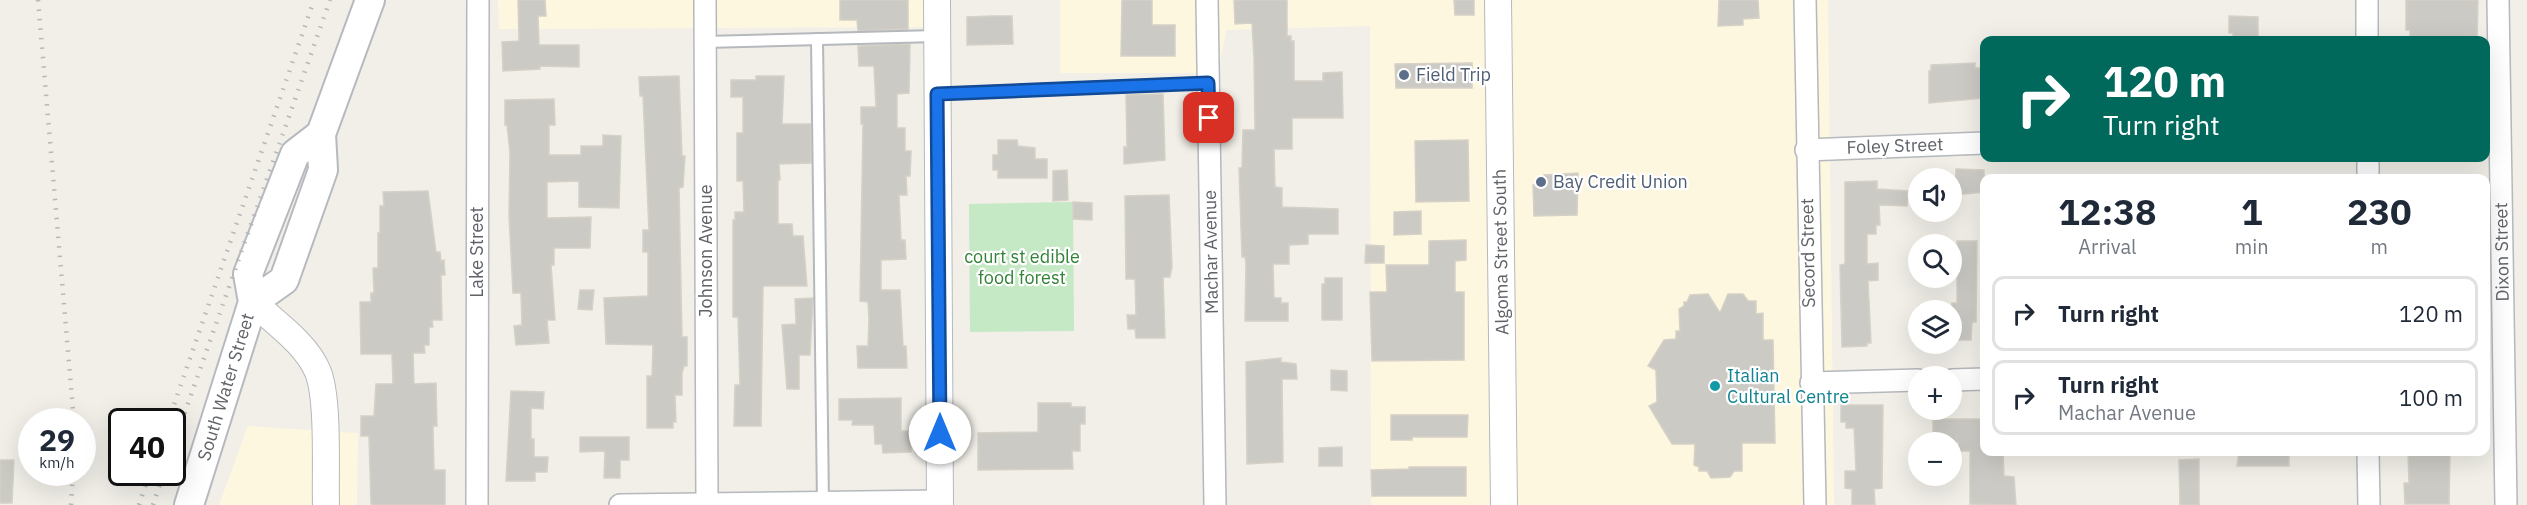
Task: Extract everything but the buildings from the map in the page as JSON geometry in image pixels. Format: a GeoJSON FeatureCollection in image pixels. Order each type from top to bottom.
{"type":"FeatureCollection","features":[{"type":"Feature","properties":{"kind":"main road","name":"South Water Street"},"geometry":{"type":"LineString","coordinates":[[189,505],[253,303],[284,280],[323,170],[321,134],[370,0]]}},
{"type":"Feature","properties":{"kind":"street","name":"Lake Street"},"geometry":{"type":"LineString","coordinates":[[477,505],[478,0]]}},
{"type":"Feature","properties":{"kind":"street","name":"Johnson Avenue"},"geometry":{"type":"LineString","coordinates":[[705,0],[707,502]]}},
{"type":"Feature","properties":{"kind":"street"},"geometry":{"type":"LineString","coordinates":[[620,505],[707,502],[940,503],[937,0]]}},
{"type":"Feature","properties":{"kind":"street","name":"Machar Avenue"},"geometry":{"type":"LineString","coordinates":[[1207,0],[1215,505]]}},
{"type":"Feature","properties":{"kind":"street","name":"Algoma Street South"},"geometry":{"type":"LineString","coordinates":[[1498,0],[1504,505]]}},
{"type":"Feature","properties":{"kind":"street","name":"Secord Street"},"geometry":{"type":"LineString","coordinates":[[1805,0],[1810,383],[1815,505]]}},
{"type":"Feature","properties":{"kind":"street"},"geometry":{"type":"LineString","coordinates":[[2367,0],[2367,36]]}},
{"type":"Feature","properties":{"kind":"street","name":"Dixon Street"},"geometry":{"type":"LineString","coordinates":[[2498,0],[2506,505]]}},
{"type":"Feature","properties":{"kind":"street","name":"Foley Street"},"geometry":{"type":"LineString","coordinates":[[1806,150],[1980,143]]}},
{"type":"Feature","properties":{"kind":"street"},"geometry":{"type":"LineString","coordinates":[[253,303],[295,339],[318,372],[323,397],[326,505]]}},
{"type":"Feature","properties":{"kind":"street"},"geometry":{"type":"LineString","coordinates":[[1962,380],[1980,379]]}},
{"type":"Feature","properties":{"kind":"street"},"geometry":{"type":"LineString","coordinates":[[1810,383],[1908,381]]}},
{"type":"Feature","properties":{"kind":"street"},"geometry":{"type":"LineString","coordinates":[[2368,456],[2369,505]]}},
{"type":"Feature","properties":{"kind":"lane"},"geometry":{"type":"LineString","coordinates":[[705,42],[937,36]]}},
{"type":"Feature","properties":{"kind":"lane"},"geometry":{"type":"LineString","coordinates":[[817,39],[823,502]]}},
{"type":"Feature","properties":{"kind":"lane"},"geometry":{"type":"LineString","coordinates":[[937,94],[1208,83]]}},
{"type":"Feature","properties":{"kind":"shaded area"},"geometry":{"type":"Polygon","coordinates":[[[498,0],[929,0],[928,27],[499,29],[498,0]]]}},
{"type":"Feature","properties":{"kind":"shaded area"},"geometry":{"type":"Polygon","coordinates":[[[1060,0],[1828,0],[1834,505],[1371,505],[1370,26],[1226,30],[1218,73],[1060,73],[1060,0]]]}},
{"type":"Feature","properties":{"kind":"shaded area"},"geometry":{"type":"Polygon","coordinates":[[[248,426],[358,433],[357,505],[219,505],[248,426]]]}},
{"type":"Feature","properties":{"kind":"green space","name":"court st edible food forest"},"geometry":{"type":"Polygon","coordinates":[[[1073,202],[1074,331],[970,332],[969,204],[1073,202]]]}},
{"type":"Feature","properties":{"kind":"railway"},"geometry":{"type":"LineString","coordinates":[[38,0],[73,408]]}},
{"type":"Feature","properties":{"kind":"railway"},"geometry":{"type":"LineString","coordinates":[[173,408],[314,0]]}},
{"type":"Feature","properties":{"kind":"railway"},"geometry":{"type":"LineString","coordinates":[[186,409],[330,0]]}},
{"type":"Feature","properties":{"kind":"railway"},"geometry":{"type":"LineString","coordinates":[[71,505],[72,486]]}},
{"type":"Feature","properties":{"kind":"railway"},"geometry":{"type":"LineString","coordinates":[[139,505],[145,486]]}},
{"type":"Feature","properties":{"kind":"railway"},"geometry":{"type":"LineString","coordinates":[[153,505],[159,486]]}},
{"type":"Feature","properties":{"kind":"place","name":"Field Trip"},"geometry":{"type":"Point","coordinates":[1404,75]}},
{"type":"Feature","properties":{"kind":"place","name":"Bay Credit Union"},"geometry":{"type":"Point","coordinates":[1541,182]}},
{"type":"Feature","properties":{"kind":"place","name":"Italian Cultural Centre"},"geometry":{"type":"Point","coordinates":[1715,386]}},
{"type":"Feature","properties":{"kind":"route"},"geometry":{"type":"LineString","coordinates":[[940,433],[937,94],[1208,83],[1209,118]]}}]}
